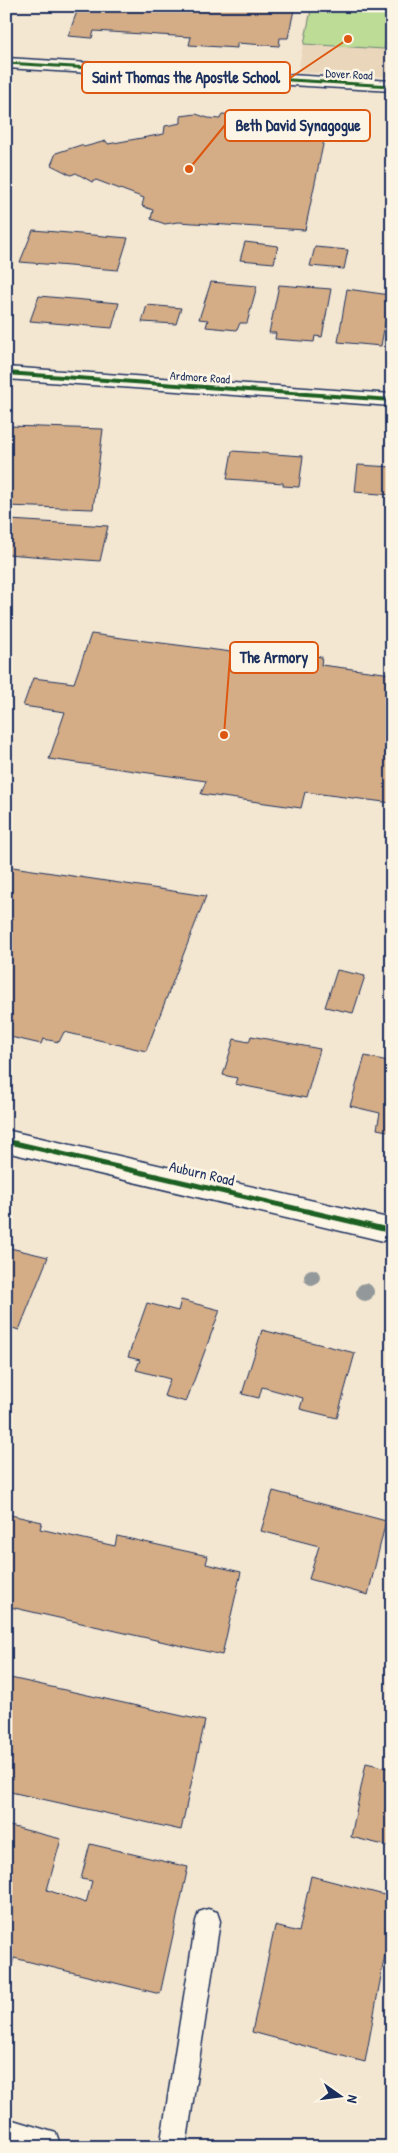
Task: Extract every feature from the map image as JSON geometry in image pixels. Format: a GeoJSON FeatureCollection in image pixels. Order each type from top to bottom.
{"type":"FeatureCollection","features":[{"type":"Feature","properties":{"kind":"street","name":"Dover Road"},"geometry":{"type":"LineString","coordinates":[[6,63],[392,86]]}},
{"type":"Feature","properties":{"kind":"street","name":"Ardmore Road"},"geometry":{"type":"LineString","coordinates":[[6,373],[392,400]]}},
{"type":"Feature","properties":{"kind":"street","name":"Auburn Road"},"geometry":{"type":"LineString","coordinates":[[6,1140],[392,1231]]}},
{"type":"Feature","properties":{"kind":"street"},"geometry":{"type":"LineString","coordinates":[[6,2137],[42,2147]]}},
{"type":"Feature","properties":{"kind":"lane"},"geometry":{"type":"LineString","coordinates":[[173,2147],[208,1921]]}},
{"type":"Feature","properties":{"kind":"shaded area"},"geometry":{"type":"Polygon","coordinates":[[[310,6],[392,6],[392,77],[298,72],[310,6]]]}},
{"type":"Feature","properties":{"kind":"green space"},"geometry":{"type":"Polygon","coordinates":[[[312,6],[391,7],[384,49],[304,44],[312,6]]]}},
{"type":"Feature","properties":{"kind":"building"},"geometry":{"type":"Polygon","coordinates":[[[79,6],[287,6],[286,10],[294,10],[288,38],[280,38],[279,46],[237,43],[237,48],[189,45],[191,37],[94,31],[92,38],[68,36],[79,6]]]}},
{"type":"Feature","properties":{"kind":"building"},"geometry":{"type":"Polygon","coordinates":[[[196,114],[220,119],[222,114],[328,121],[305,230],[178,222],[165,224],[151,219],[153,210],[142,206],[144,198],[96,180],[92,182],[76,173],[71,175],[51,165],[56,153],[81,145],[84,147],[106,141],[108,144],[164,134],[165,126],[181,123],[181,116],[196,114]]]}},
{"type":"Feature","properties":{"kind":"building"},"geometry":{"type":"Polygon","coordinates":[[[33,230],[128,238],[118,270],[20,262],[33,230]]]}},
{"type":"Feature","properties":{"kind":"building"},"geometry":{"type":"Polygon","coordinates":[[[245,242],[278,246],[274,263],[240,260],[245,242]]]}},
{"type":"Feature","properties":{"kind":"building"},"geometry":{"type":"Polygon","coordinates":[[[315,247],[348,250],[344,269],[310,266],[315,247]]]}},
{"type":"Feature","properties":{"kind":"building"},"geometry":{"type":"Polygon","coordinates":[[[211,282],[257,286],[247,323],[240,323],[237,330],[206,327],[208,320],[199,319],[211,282]]]}},
{"type":"Feature","properties":{"kind":"building"},"geometry":{"type":"Polygon","coordinates":[[[279,285],[331,289],[322,337],[315,336],[314,342],[275,339],[276,333],[269,333],[279,285]]]}},
{"type":"Feature","properties":{"kind":"building"},"geometry":{"type":"Polygon","coordinates":[[[347,289],[390,295],[381,346],[338,342],[347,289]]]}},
{"type":"Feature","properties":{"kind":"building"},"geometry":{"type":"Polygon","coordinates":[[[39,296],[119,303],[112,328],[30,321],[39,296]]]}},
{"type":"Feature","properties":{"kind":"building"},"geometry":{"type":"Polygon","coordinates":[[[147,305],[181,308],[176,324],[142,322],[147,305]]]}},
{"type":"Feature","properties":{"kind":"building"},"geometry":{"type":"Polygon","coordinates":[[[9,426],[103,429],[93,509],[6,506],[6,442],[9,426]]]}},
{"type":"Feature","properties":{"kind":"building"},"geometry":{"type":"Polygon","coordinates":[[[232,451],[303,456],[299,487],[283,486],[283,483],[227,479],[232,451]]]}},
{"type":"Feature","properties":{"kind":"building"},"geometry":{"type":"Polygon","coordinates":[[[358,465],[392,467],[392,495],[355,492],[358,465]]]}},
{"type":"Feature","properties":{"kind":"building"},"geometry":{"type":"Polygon","coordinates":[[[10,520],[108,526],[100,561],[6,554],[6,530],[10,520]]]}},
{"type":"Feature","properties":{"kind":"building"},"geometry":{"type":"Polygon","coordinates":[[[91,634],[255,655],[256,648],[322,657],[321,665],[392,674],[392,803],[305,792],[301,808],[201,794],[206,781],[49,759],[65,712],[23,706],[33,678],[74,683],[91,634]]]}},
{"type":"Feature","properties":{"kind":"building"},"geometry":{"type":"Polygon","coordinates":[[[6,866],[206,896],[146,1051],[64,1032],[59,1042],[43,1039],[41,1044],[6,1036],[6,866]]]}},
{"type":"Feature","properties":{"kind":"building"},"geometry":{"type":"Polygon","coordinates":[[[337,970],[365,976],[353,1013],[325,1007],[337,970]]]}},
{"type":"Feature","properties":{"kind":"building"},"geometry":{"type":"Polygon","coordinates":[[[251,1036],[320,1049],[306,1098],[235,1084],[237,1078],[223,1075],[234,1039],[249,1042],[251,1036]]]}},
{"type":"Feature","properties":{"kind":"building"},"geometry":{"type":"Polygon","coordinates":[[[365,1056],[392,1062],[392,1132],[377,1129],[380,1113],[350,1106],[365,1056]]]}},
{"type":"Feature","properties":{"kind":"building"},"geometry":{"type":"Polygon","coordinates":[[[6,1247],[48,1257],[19,1330],[6,1326],[6,1247]]]}},
{"type":"Feature","properties":{"kind":"building"},"geometry":{"type":"Polygon","coordinates":[[[181,1300],[220,1310],[186,1402],[164,1396],[170,1379],[136,1370],[140,1360],[128,1357],[147,1303],[178,1311],[181,1300]]]}},
{"type":"Feature","properties":{"kind":"building"},"geometry":{"type":"Polygon","coordinates":[[[262,1330],[355,1353],[337,1418],[300,1409],[303,1398],[262,1387],[259,1398],[242,1394],[262,1330]]]}},
{"type":"Feature","properties":{"kind":"building"},"geometry":{"type":"Polygon","coordinates":[[[392,1397],[392,1418],[386,1416],[392,1397]]]}},
{"type":"Feature","properties":{"kind":"building"},"geometry":{"type":"Polygon","coordinates":[[[273,1491],[386,1521],[368,1595],[309,1579],[319,1546],[261,1531],[273,1491]]]}},
{"type":"Feature","properties":{"kind":"building"},"geometry":{"type":"Polygon","coordinates":[[[6,1514],[42,1522],[40,1529],[115,1546],[117,1536],[208,1556],[206,1564],[241,1572],[222,1655],[6,1606],[6,1514]]]}},
{"type":"Feature","properties":{"kind":"building"},"geometry":{"type":"Polygon","coordinates":[[[6,1677],[205,1721],[181,1830],[6,1791],[6,1677]]]}},
{"type":"Feature","properties":{"kind":"building"},"geometry":{"type":"Polygon","coordinates":[[[366,1763],[392,1769],[392,1847],[351,1837],[366,1763]]]}},
{"type":"Feature","properties":{"kind":"building"},"geometry":{"type":"Polygon","coordinates":[[[6,1825],[61,1839],[47,1890],[86,1903],[92,1881],[81,1879],[90,1844],[188,1867],[160,1994],[14,1958],[6,1987],[6,1825]]]}},
{"type":"Feature","properties":{"kind":"building"},"geometry":{"type":"Polygon","coordinates":[[[311,1876],[392,1897],[392,1917],[365,2062],[252,2032],[275,1926],[299,1932],[311,1876]]]}},
{"type":"Feature","properties":{"kind":"cycle path"},"geometry":{"type":"LineString","coordinates":[[6,63],[392,86]]}},
{"type":"Feature","properties":{"kind":"cycle path"},"geometry":{"type":"LineString","coordinates":[[6,373],[392,400]]}},
{"type":"Feature","properties":{"kind":"cycle path"},"geometry":{"type":"LineString","coordinates":[[6,1141],[392,1231]]}},
{"type":"Feature","properties":{"kind":"place","name":"Saint Thomas the Apostle School"},"geometry":{"type":"Point","coordinates":[348,39]}},
{"type":"Feature","properties":{"kind":"place","name":"Beth David Synagogue"},"geometry":{"type":"Point","coordinates":[189,169]}},
{"type":"Feature","properties":{"kind":"place","name":"The Armory"},"geometry":{"type":"Point","coordinates":[224,735]}}]}
